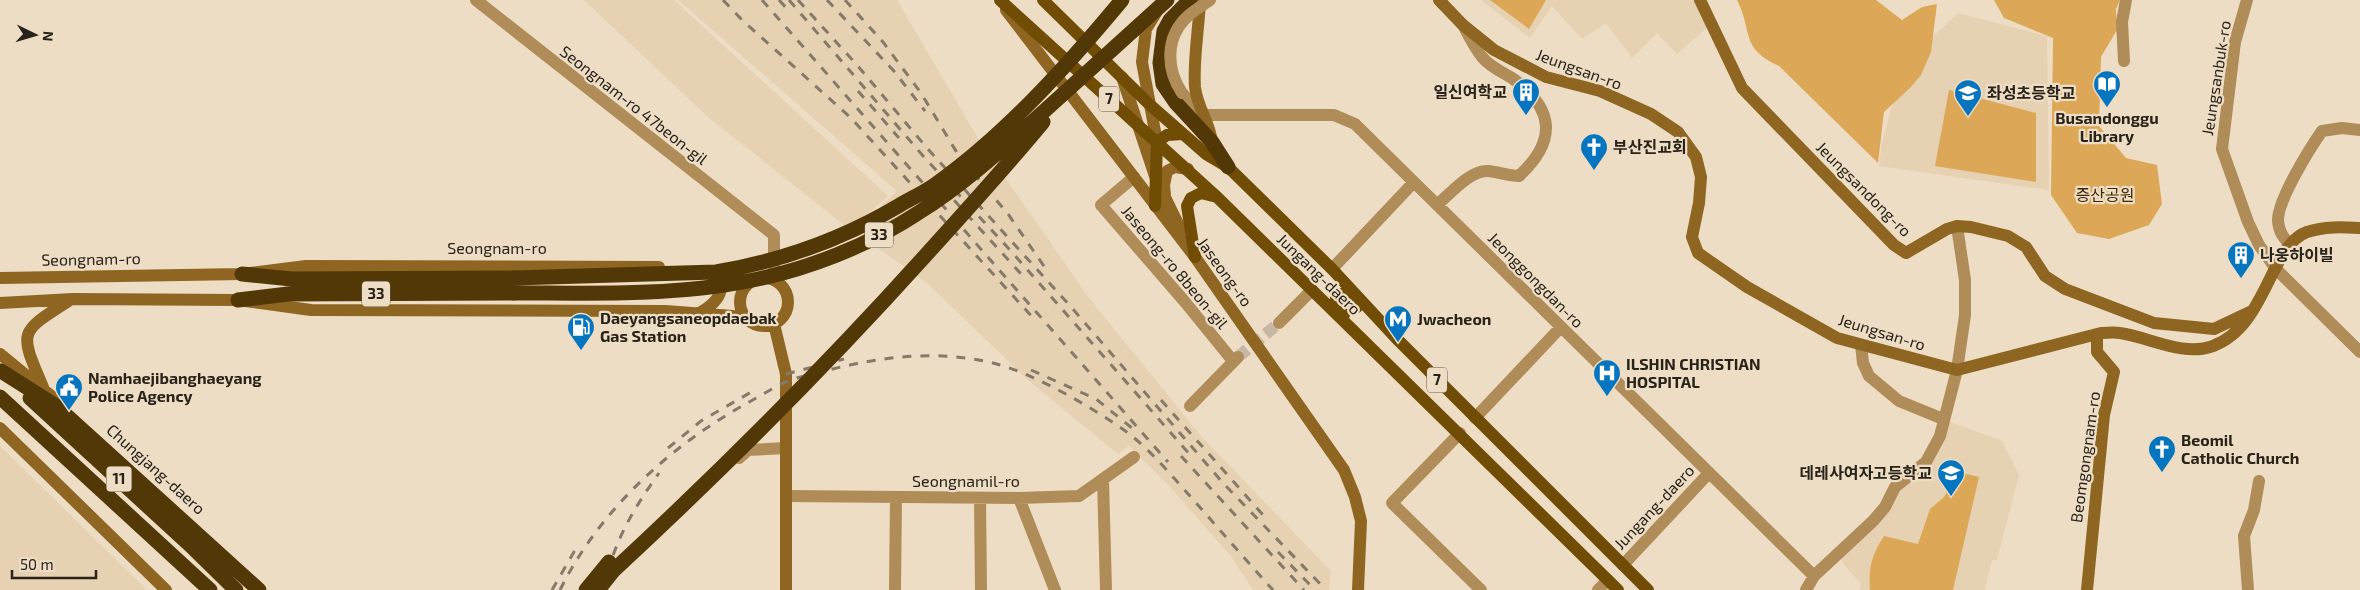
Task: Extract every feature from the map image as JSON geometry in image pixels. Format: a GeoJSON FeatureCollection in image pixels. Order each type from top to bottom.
{"type":"FeatureCollection","features":[{"type":"Feature","properties":{"kind":"highway","name":"Seongnam-ro"},"geometry":{"type":"LineString","coordinates":[[242,274],[292,279],[514,278],[716,272],[744,267],[788,255],[828,242],[868,224],[935,185],[975,154],[1042,90],[1122,0]]}},
{"type":"Feature","properties":{"kind":"highway","name":"33"},"geometry":{"type":"LineString","coordinates":[[238,300],[288,294],[585,293],[722,286],[750,281],[804,266],[845,251],[902,223],[960,184],[1003,149],[1165,0]]}},
{"type":"Feature","properties":{"kind":"highway"},"geometry":{"type":"LineString","coordinates":[[1190,0],[1170,20],[1162,40],[1160,63],[1163,84],[1179,98],[1228,167]]}},
{"type":"Feature","properties":{"kind":"highway"},"geometry":{"type":"LineString","coordinates":[[598,590],[613,571],[738,452],[841,349],[1011,162],[1074,84]]}},
{"type":"Feature","properties":{"kind":"highway"},"geometry":{"type":"LineString","coordinates":[[0,371],[56,406],[259,590]]}},
{"type":"Feature","properties":{"kind":"highway","name":"11"},"geometry":{"type":"LineString","coordinates":[[0,371],[236,590]]}},
{"type":"Feature","properties":{"kind":"highway","name":"11"},"geometry":{"type":"LineString","coordinates":[[0,397],[210,590]]}},
{"type":"Feature","properties":{"kind":"highway"},"geometry":{"type":"LineString","coordinates":[[586,590],[617,554],[674,500],[738,452]]}},
{"type":"Feature","properties":{"kind":"highway"},"geometry":{"type":"LineString","coordinates":[[131,519],[203,590]]}},
{"type":"Feature","properties":{"kind":"main road","name":"Jungang-daero"},"geometry":{"type":"LineString","coordinates":[[999,0],[1188,169],[1460,433],[1618,590]]}},
{"type":"Feature","properties":{"kind":"main road","name":"Jaseong-ro"},"geometry":{"type":"LineString","coordinates":[[999,0],[1134,177],[1161,203],[1195,257],[1344,470],[1355,497],[1361,521],[1358,590]]}},
{"type":"Feature","properties":{"kind":"main road","name":"Jungang-daero"},"geometry":{"type":"LineString","coordinates":[[1043,0],[1182,134],[1206,154],[1228,167],[1332,269],[1396,338],[1648,590]]}},
{"type":"Feature","properties":{"kind":"main road"},"geometry":{"type":"LineString","coordinates":[[1156,179],[1157,142],[1142,62],[1146,29],[1165,0]]}},
{"type":"Feature","properties":{"kind":"main road"},"geometry":{"type":"LineString","coordinates":[[1200,0],[1195,87],[1202,115],[1210,128],[1212,142]]}},
{"type":"Feature","properties":{"kind":"main road","name":"Jeungsan-ro"},"geometry":{"type":"LineString","coordinates":[[1438,0],[1463,25],[1494,50],[1546,77],[1600,92],[1651,114],[1678,132],[1696,157],[1701,177],[1699,203],[1692,237],[1698,253],[1747,287],[1837,338],[1957,370],[2097,334],[2119,333],[2192,350],[2213,346],[2237,332],[2255,310],[2290,245],[2305,233],[2326,227],[2360,228]]}},
{"type":"Feature","properties":{"kind":"main road","name":"Jeungsandong-ro"},"geometry":{"type":"LineString","coordinates":[[1700,0],[1742,88],[1894,245],[1906,253],[1957,226]]}},
{"type":"Feature","properties":{"kind":"main road"},"geometry":{"type":"LineString","coordinates":[[1122,78],[1156,179],[1161,203]]}},
{"type":"Feature","properties":{"kind":"main road"},"geometry":{"type":"LineString","coordinates":[[1157,142],[1167,135],[1182,134]]}},
{"type":"Feature","properties":{"kind":"main road"},"geometry":{"type":"LineString","coordinates":[[1161,203],[1167,171],[1175,166],[1188,169]]}},
{"type":"Feature","properties":{"kind":"main road"},"geometry":{"type":"LineString","coordinates":[[1195,257],[1187,206],[1191,198],[1201,193],[1218,198]]}},
{"type":"Feature","properties":{"kind":"main road"},"geometry":{"type":"LineString","coordinates":[[1957,226],[1971,227],[2008,236],[2026,247],[2045,276],[2065,289],[2154,323],[2214,329],[2255,310]]}},
{"type":"Feature","properties":{"kind":"main road","name":"Seongnam-ro"},"geometry":{"type":"LineString","coordinates":[[1,277],[242,274],[306,266],[656,267],[719,272],[750,282]]}},
{"type":"Feature","properties":{"kind":"main road"},"geometry":{"type":"LineString","coordinates":[[698,314],[712,305],[718,298],[721,282],[719,272]]}},
{"type":"Feature","properties":{"kind":"main road"},"geometry":{"type":"LineString","coordinates":[[238,300],[311,310],[665,311],[746,317],[759,325],[774,324],[786,313],[788,297],[786,290],[774,279],[766,277],[750,282],[745,287],[740,302],[746,317]]}},
{"type":"Feature","properties":{"kind":"main road"},"geometry":{"type":"LineString","coordinates":[[1348,324],[1335,296],[1339,292],[1378,327],[1396,338]]}},
{"type":"Feature","properties":{"kind":"main road"},"geometry":{"type":"LineString","coordinates":[[44,390],[26,348],[28,333],[35,322],[73,299]]}},
{"type":"Feature","properties":{"kind":"main road","name":"33"},"geometry":{"type":"LineString","coordinates":[[0,303],[73,299],[238,300]]}},
{"type":"Feature","properties":{"kind":"main road"},"geometry":{"type":"LineString","coordinates":[[774,324],[786,374],[786,590]]}},
{"type":"Feature","properties":{"kind":"main road","name":"Beomgongnam-ro"},"geometry":{"type":"LineString","coordinates":[[2087,590],[2104,415],[2114,372],[2097,352],[2097,334]]}},
{"type":"Feature","properties":{"kind":"main road","name":"Chungjang-daero"},"geometry":{"type":"LineString","coordinates":[[0,354],[44,390],[265,590]]}},
{"type":"Feature","properties":{"kind":"main road"},"geometry":{"type":"LineString","coordinates":[[0,428],[166,590]]}},
{"type":"Feature","properties":{"kind":"street","name":"Seongnam-ro 47beon-gil"},"geometry":{"type":"LineString","coordinates":[[476,0],[774,235],[774,279]]}},
{"type":"Feature","properties":{"kind":"street"},"geometry":{"type":"LineString","coordinates":[[1202,115],[1179,98],[1169,60],[1173,35],[1187,16],[1210,0]]}},
{"type":"Feature","properties":{"kind":"street"},"geometry":{"type":"LineString","coordinates":[[2124,61],[2122,22],[2126,0]]}},
{"type":"Feature","properties":{"kind":"street","name":"Jeungsanbuk-ro"},"geometry":{"type":"LineString","coordinates":[[2247,0],[2235,42],[2222,149],[2248,222],[2259,245],[2276,269],[2360,352]]}},
{"type":"Feature","properties":{"kind":"street"},"geometry":{"type":"LineString","coordinates":[[1437,205],[1472,176],[1487,171],[1507,176],[1519,176],[1534,161],[1548,128],[1546,117],[1539,102],[1512,78],[1483,60],[1463,25]]}},
{"type":"Feature","properties":{"kind":"street","name":"Jeonggongdan-ro"},"geometry":{"type":"LineString","coordinates":[[1202,115],[1334,115],[1355,124],[1814,576]]}},
{"type":"Feature","properties":{"kind":"street"},"geometry":{"type":"LineString","coordinates":[[2290,245],[2281,235],[2278,219],[2286,196],[2308,151],[2322,130],[2342,128],[2360,130]]}},
{"type":"Feature","properties":{"kind":"street","name":"Jaseong-ro 8beon-gil"},"geometry":{"type":"LineString","coordinates":[[1134,177],[1101,204],[1235,359],[1190,406]]}},
{"type":"Feature","properties":{"kind":"street","name":"Jungang-daero"},"geometry":{"type":"LineString","coordinates":[[1332,269],[1414,182]]}},
{"type":"Feature","properties":{"kind":"street"},"geometry":{"type":"LineString","coordinates":[[1806,590],[1814,576],[1873,522],[1885,507],[1895,487],[1926,462],[1940,436],[1957,370],[1965,314],[1965,280],[1957,226]]}},
{"type":"Feature","properties":{"kind":"street"},"geometry":{"type":"LineString","coordinates":[[1279,323],[1312,290]]}},
{"type":"Feature","properties":{"kind":"street"},"geometry":{"type":"LineString","coordinates":[[1475,418],[1561,327]]}},
{"type":"Feature","properties":{"kind":"street"},"geometry":{"type":"LineString","coordinates":[[1861,345],[1863,362],[1868,376],[1899,401],[1943,419]]}},
{"type":"Feature","properties":{"kind":"street"},"geometry":{"type":"LineString","coordinates":[[593,590],[611,565],[761,424],[786,423]]}},
{"type":"Feature","properties":{"kind":"street"},"geometry":{"type":"LineString","coordinates":[[1460,433],[1392,503],[1481,590]]}},
{"type":"Feature","properties":{"kind":"street"},"geometry":{"type":"LineString","coordinates":[[602,590],[628,561],[748,450],[786,448]]}},
{"type":"Feature","properties":{"kind":"street","name":"Seongnamil-ro"},"geometry":{"type":"LineString","coordinates":[[786,496],[980,498],[1079,496],[1134,457]]}},
{"type":"Feature","properties":{"kind":"street","name":"Jungang-daero"},"geometry":{"type":"LineString","coordinates":[[1623,565],[1709,473]]}},
{"type":"Feature","properties":{"kind":"street"},"geometry":{"type":"LineString","coordinates":[[1104,480],[1106,590]]}},
{"type":"Feature","properties":{"kind":"street"},"geometry":{"type":"LineString","coordinates":[[2248,590],[2244,536],[2254,510],[2259,481]]}},
{"type":"Feature","properties":{"kind":"street"},"geometry":{"type":"LineString","coordinates":[[895,590],[896,497]]}},
{"type":"Feature","properties":{"kind":"street"},"geometry":{"type":"LineString","coordinates":[[980,498],[981,590]]}},
{"type":"Feature","properties":{"kind":"street"},"geometry":{"type":"LineString","coordinates":[[1019,498],[1055,590]]}},
{"type":"Feature","properties":{"kind":"street"},"geometry":{"type":"LineString","coordinates":[[1598,590],[1608,580]]}},
{"type":"Feature","properties":{"kind":"shaded area"},"geometry":{"type":"Polygon","coordinates":[[[584,0],[674,0],[888,196],[850,230],[708,117],[584,0]]]}},
{"type":"Feature","properties":{"kind":"shaded area"},"geometry":{"type":"Polygon","coordinates":[[[678,0],[897,0],[979,140],[1089,298],[1201,436],[1331,571],[1329,590],[1253,590],[1230,555],[1170,487],[1129,446],[1118,454],[1028,380],[927,283],[854,231],[897,191],[678,0]]]}},
{"type":"Feature","properties":{"kind":"shaded area"},"geometry":{"type":"Polygon","coordinates":[[[1481,0],[1697,0],[1710,25],[1677,54],[1657,33],[1632,58],[1606,23],[1582,39],[1552,6],[1530,38],[1481,0]]]}},
{"type":"Feature","properties":{"kind":"shaded area","name":"좌성초등학교"},"geometry":{"type":"Polygon","coordinates":[[[1958,13],[2047,36],[2049,190],[1879,166],[1882,143],[1896,91],[1925,44],[1958,13]]]}},
{"type":"Feature","properties":{"kind":"shaded area","name":"데레사여자고등학교"},"geometry":{"type":"Polygon","coordinates":[[[1943,419],[2002,441],[2019,475],[1997,560],[1992,560],[1985,590],[1859,590],[1861,583],[1843,564],[1840,552],[1926,462],[1943,419]]]}},
{"type":"Feature","properties":{"kind":"shaded area"},"geometry":{"type":"Polygon","coordinates":[[[0,446],[147,590],[0,590],[0,446]]]}},
{"type":"Feature","properties":{"kind":"green space"},"geometry":{"type":"Polygon","coordinates":[[[1490,0],[1546,0],[1529,29],[1490,0]]]}},
{"type":"Feature","properties":{"kind":"green space"},"geometry":{"type":"Polygon","coordinates":[[[1737,0],[1876,0],[1902,20],[1922,7],[1937,4],[1931,52],[1921,75],[1884,112],[1878,163],[1779,66],[1758,53],[1749,38],[1737,0]]]}},
{"type":"Feature","properties":{"kind":"green space","name":"증산공원"},"geometry":{"type":"Polygon","coordinates":[[[1994,0],[2120,0],[2116,9],[2117,30],[2101,57],[2099,126],[2126,158],[2157,165],[2162,204],[2149,225],[2109,239],[2077,233],[2051,195],[2053,38],[2004,18],[1994,0]]]}},
{"type":"Feature","properties":{"kind":"green space"},"geometry":{"type":"Polygon","coordinates":[[[1949,90],[2036,113],[2036,182],[1935,166],[1949,90]]]}},
{"type":"Feature","properties":{"kind":"green space"},"geometry":{"type":"Polygon","coordinates":[[[1958,472],[1979,477],[1953,590],[1870,590],[1872,562],[1876,549],[1884,536],[1918,544],[1930,509],[1944,497],[1958,472]]]}},
{"type":"Feature","properties":{"kind":"tunnel"},"geometry":{"type":"LineString","coordinates":[[1238,357],[1279,323]]}},
{"type":"Feature","properties":{"kind":"railway"},"geometry":{"type":"LineString","coordinates":[[723,0],[742,20],[850,117],[1035,320]]}},
{"type":"Feature","properties":{"kind":"railway"},"geometry":{"type":"LineString","coordinates":[[762,0],[1168,462]]}},
{"type":"Feature","properties":{"kind":"railway"},"geometry":{"type":"LineString","coordinates":[[779,0],[791,13]]}},
{"type":"Feature","properties":{"kind":"railway"},"geometry":{"type":"LineString","coordinates":[[789,0],[924,157],[1010,250],[1193,458]]}},
{"type":"Feature","properties":{"kind":"railway"},"geometry":{"type":"LineString","coordinates":[[798,0],[857,65],[927,148],[1072,308],[1223,483],[1326,590]]}},
{"type":"Feature","properties":{"kind":"railway"},"geometry":{"type":"LineString","coordinates":[[827,0],[893,70],[925,111]]}},
{"type":"Feature","properties":{"kind":"railway"},"geometry":{"type":"LineString","coordinates":[[845,0],[883,42],[921,93],[959,156],[1008,214],[1046,269]]}},
{"type":"Feature","properties":{"kind":"railway"},"geometry":{"type":"LineString","coordinates":[[858,91],[899,138]]}},
{"type":"Feature","properties":{"kind":"railway"},"geometry":{"type":"LineString","coordinates":[[942,187],[1022,275]]}},
{"type":"Feature","properties":{"kind":"railway"},"geometry":{"type":"LineString","coordinates":[[560,590],[576,560],[617,506],[666,458],[722,418],[777,386],[799,377],[863,362],[928,356],[950,356],[993,363],[1026,374],[1061,391],[1124,430],[1159,462],[1273,590]]}},
{"type":"Feature","properties":{"kind":"railway"},"geometry":{"type":"LineString","coordinates":[[786,374],[844,359]]}},
{"type":"Feature","properties":{"kind":"railway"},"geometry":{"type":"LineString","coordinates":[[1031,370],[1096,399],[1132,428]]}},
{"type":"Feature","properties":{"kind":"railway"},"geometry":{"type":"LineString","coordinates":[[668,448],[701,421],[753,391]]}},
{"type":"Feature","properties":{"kind":"railway"},"geometry":{"type":"LineString","coordinates":[[1161,400],[1264,516]]}},
{"type":"Feature","properties":{"kind":"railway"},"geometry":{"type":"LineString","coordinates":[[1181,456],[1304,590]]}},
{"type":"Feature","properties":{"kind":"railway"},"geometry":{"type":"LineString","coordinates":[[605,590],[612,558],[624,528],[659,473]]}},
{"type":"Feature","properties":{"kind":"railway"},"geometry":{"type":"LineString","coordinates":[[552,590],[578,545]]}},
{"type":"Feature","properties":{"kind":"railway"},"geometry":{"type":"LineString","coordinates":[[1278,552],[1315,590]]}},
{"type":"Feature","properties":{"kind":"place","name":"Busandonggu Library"},"geometry":{"type":"Point","coordinates":[2107,108]}},
{"type":"Feature","properties":{"kind":"place","name":"일신여학교"},"geometry":{"type":"Point","coordinates":[1526,116]}},
{"type":"Feature","properties":{"kind":"place","name":"좌성초등학교"},"geometry":{"type":"Point","coordinates":[1968,117]}},
{"type":"Feature","properties":{"kind":"place","name":"부산진교회"},"geometry":{"type":"Point","coordinates":[1594,171]}},
{"type":"Feature","properties":{"kind":"place","name":"나웅하이빌"},"geometry":{"type":"Point","coordinates":[2241,279]}},
{"type":"Feature","properties":{"kind":"place","name":"Jwacheon"},"geometry":{"type":"Point","coordinates":[1398,343]}},
{"type":"Feature","properties":{"kind":"place","name":"Daeyangsaneopdaebak Gas Station"},"geometry":{"type":"Point","coordinates":[581,351]}},
{"type":"Feature","properties":{"kind":"place","name":"ILSHIN CHRISTIAN HOSPITAL"},"geometry":{"type":"Point","coordinates":[1607,397]}},
{"type":"Feature","properties":{"kind":"place","name":"Namhaejibanghaeyang Police Agency"},"geometry":{"type":"Point","coordinates":[69,411]}},
{"type":"Feature","properties":{"kind":"place","name":"Beomil Catholic Church"},"geometry":{"type":"Point","coordinates":[2162,473]}},
{"type":"Feature","properties":{"kind":"place","name":"데레사여자고등학교"},"geometry":{"type":"Point","coordinates":[1951,497]}}]}
